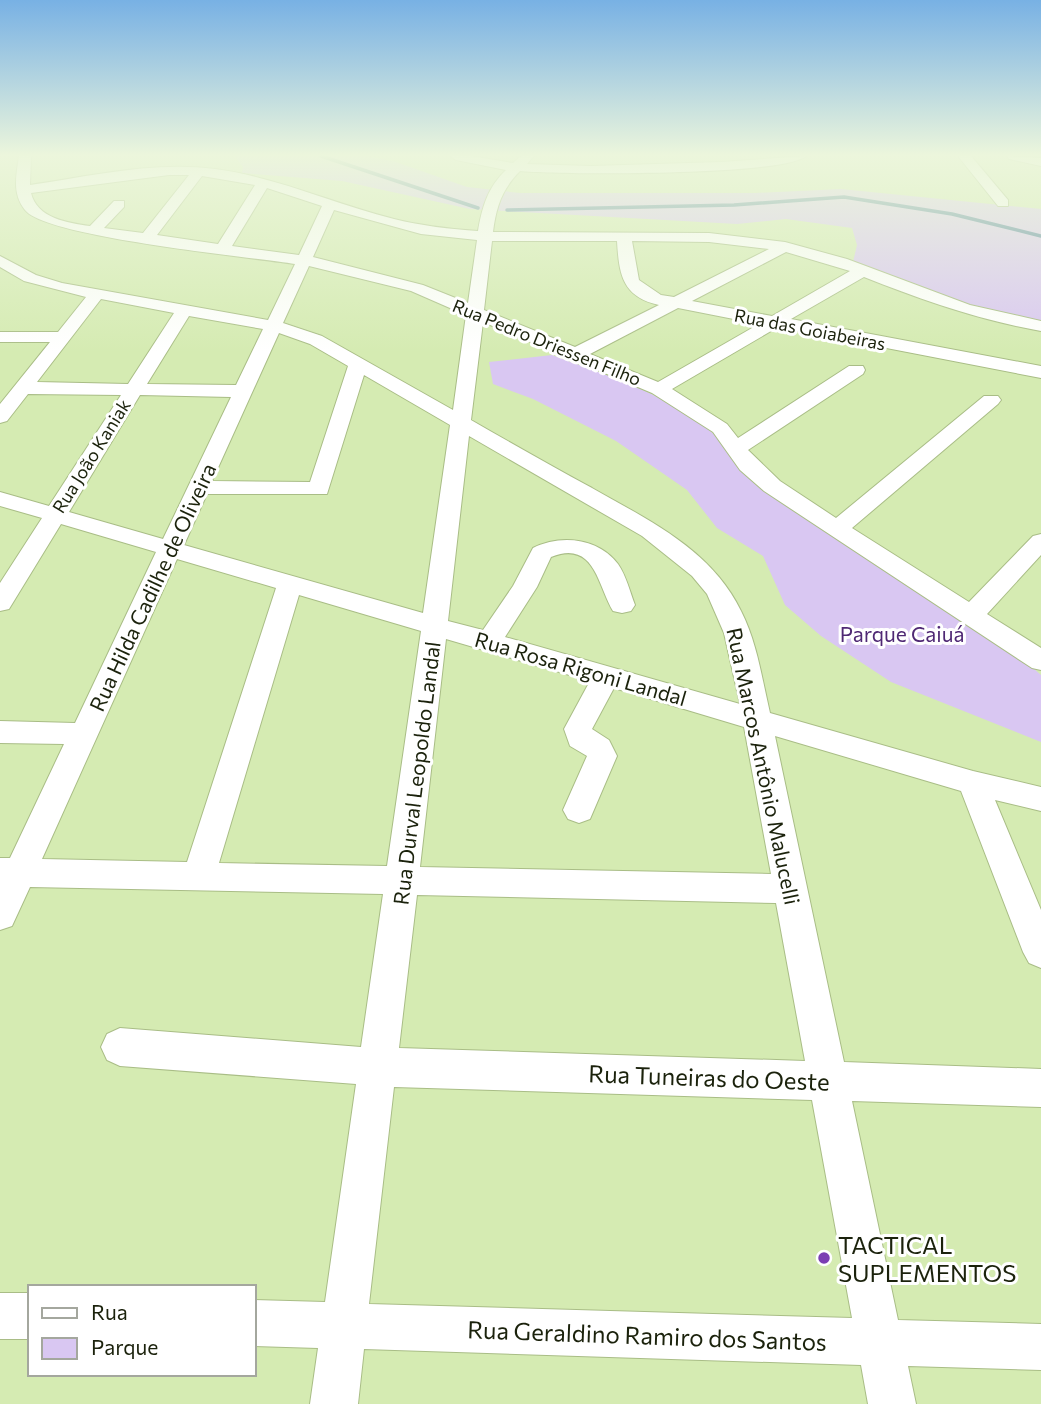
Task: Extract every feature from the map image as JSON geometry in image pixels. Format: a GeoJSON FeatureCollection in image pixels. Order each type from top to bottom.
{"type":"FeatureCollection","features":[{"type":"Feature","properties":{"kind":"street","name":"Rua Pedro Driessen Filho"},"geometry":{"type":"LineString","coordinates":[[55,222],[146,238],[305,259],[383,277],[635,377],[720,428],[748,465],[772,486],[1041,662]]}},
{"type":"Feature","properties":{"kind":"street"},"geometry":{"type":"LineString","coordinates":[[94,230],[102,222]]}},
{"type":"Feature","properties":{"kind":"street"},"geometry":{"type":"LineString","coordinates":[[146,238],[159,222]]}},
{"type":"Feature","properties":{"kind":"street"},"geometry":{"type":"LineString","coordinates":[[223,248],[239,222]]}},
{"type":"Feature","properties":{"kind":"street","name":"Rua Hilda Cadilhe de Oliveira"},"geometry":{"type":"LineString","coordinates":[[0,915],[10,872],[84,734],[322,222]]}},
{"type":"Feature","properties":{"kind":"street"},"geometry":{"type":"LineString","coordinates":[[392,222],[422,230],[486,237],[718,239],[785,247],[862,271],[961,307],[1041,326]]}},
{"type":"Feature","properties":{"kind":"street","name":"Rua Durval Leopoldo Landal"},"geometry":{"type":"LineString","coordinates":[[334,1404],[488,222]]}},
{"type":"Feature","properties":{"kind":"street","name":"Rua das Goiabeiras"},"geometry":{"type":"LineString","coordinates":[[624,237],[628,278],[632,285],[656,299],[1041,372]]}},
{"type":"Feature","properties":{"kind":"street"},"geometry":{"type":"LineString","coordinates":[[575,355],[785,247]]}},
{"type":"Feature","properties":{"kind":"street","name":"Rua Marcos Antônio Malucelli"},"geometry":{"type":"LineString","coordinates":[[0,261],[45,283],[274,326],[307,336],[650,531],[688,557],[720,592],[735,621],[757,719],[892,1404]]}},
{"type":"Feature","properties":{"kind":"street"},"geometry":{"type":"LineString","coordinates":[[659,389],[862,271]]}},
{"type":"Feature","properties":{"kind":"street"},"geometry":{"type":"LineString","coordinates":[[0,416],[97,294]]}},
{"type":"Feature","properties":{"kind":"street","name":"Rua João Kaniak"},"geometry":{"type":"LineString","coordinates":[[0,603],[184,310]]}},
{"type":"Feature","properties":{"kind":"street"},"geometry":{"type":"LineString","coordinates":[[838,528],[998,394],[1009,366],[1016,321]]}},
{"type":"Feature","properties":{"kind":"street"},"geometry":{"type":"LineString","coordinates":[[0,337],[62,338]]}},
{"type":"Feature","properties":{"kind":"street"},"geometry":{"type":"LineString","coordinates":[[199,487],[319,489],[358,364]]}},
{"type":"Feature","properties":{"kind":"street"},"geometry":{"type":"LineString","coordinates":[[736,449],[856,370]]}},
{"type":"Feature","properties":{"kind":"street"},"geometry":{"type":"LineString","coordinates":[[22,388],[244,390]]}},
{"type":"Feature","properties":{"kind":"street","name":"Rua Rosa Rigoni Landal"},"geometry":{"type":"LineString","coordinates":[[0,499],[974,783],[1041,799]]}},
{"type":"Feature","properties":{"kind":"street"},"geometry":{"type":"LineString","coordinates":[[972,615],[1041,541]]}},
{"type":"Feature","properties":{"kind":"street"},"geometry":{"type":"LineString","coordinates":[[489,641],[525,587],[541,553],[551,548],[582,548],[593,554],[608,568],[622,605]]}},
{"type":"Feature","properties":{"kind":"street"},"geometry":{"type":"LineString","coordinates":[[199,876],[290,583]]}},
{"type":"Feature","properties":{"kind":"street"},"geometry":{"type":"LineString","coordinates":[[579,810],[602,756],[598,748],[580,738],[578,729],[607,675]]}},
{"type":"Feature","properties":{"kind":"street"},"geometry":{"type":"LineString","coordinates":[[0,732],[84,734]]}},
{"type":"Feature","properties":{"kind":"street"},"geometry":{"type":"LineString","coordinates":[[974,783],[1041,952]]}},
{"type":"Feature","properties":{"kind":"street"},"geometry":{"type":"LineString","coordinates":[[10,872],[791,889]]}},
{"type":"Feature","properties":{"kind":"street","name":"Rua Tuneiras do Oeste"},"geometry":{"type":"LineString","coordinates":[[120,1048],[378,1067],[1041,1087]]}},
{"type":"Feature","properties":{"kind":"street"},"geometry":{"type":"LineString","coordinates":[[0,1316],[28,1317]]}},
{"type":"Feature","properties":{"kind":"street","name":"Rua Geraldino Ramiro dos Santos"},"geometry":{"type":"LineString","coordinates":[[256,1323],[1041,1347]]}},
{"type":"Feature","properties":{"kind":"green space"},"geometry":{"type":"Polygon","coordinates":[[[693,222],[761,222],[737,224],[693,222]]]}},
{"type":"Feature","properties":{"kind":"green space"},"geometry":{"type":"Polygon","coordinates":[[[804,222],[1041,222],[1041,321],[961,303],[853,262],[857,245],[852,228],[804,222]]]}},
{"type":"Feature","properties":{"kind":"green space","name":"Parque Caiuá"},"geometry":{"type":"Polygon","coordinates":[[[552,355],[652,394],[689,415],[714,435],[760,488],[1008,646],[1041,675],[1041,742],[891,682],[821,636],[785,605],[763,556],[717,528],[687,490],[616,441],[533,399],[493,384],[489,362],[552,355]]]}},
{"type":"Feature","properties":{"kind":"waterway"},"geometry":{"type":"LineString","coordinates":[[982,222],[1041,236]]}},
{"type":"Feature","properties":{"kind":"place","name":"TACTICAL SUPLEMENTOS"},"geometry":{"type":"Point","coordinates":[824,1258]}}]}
